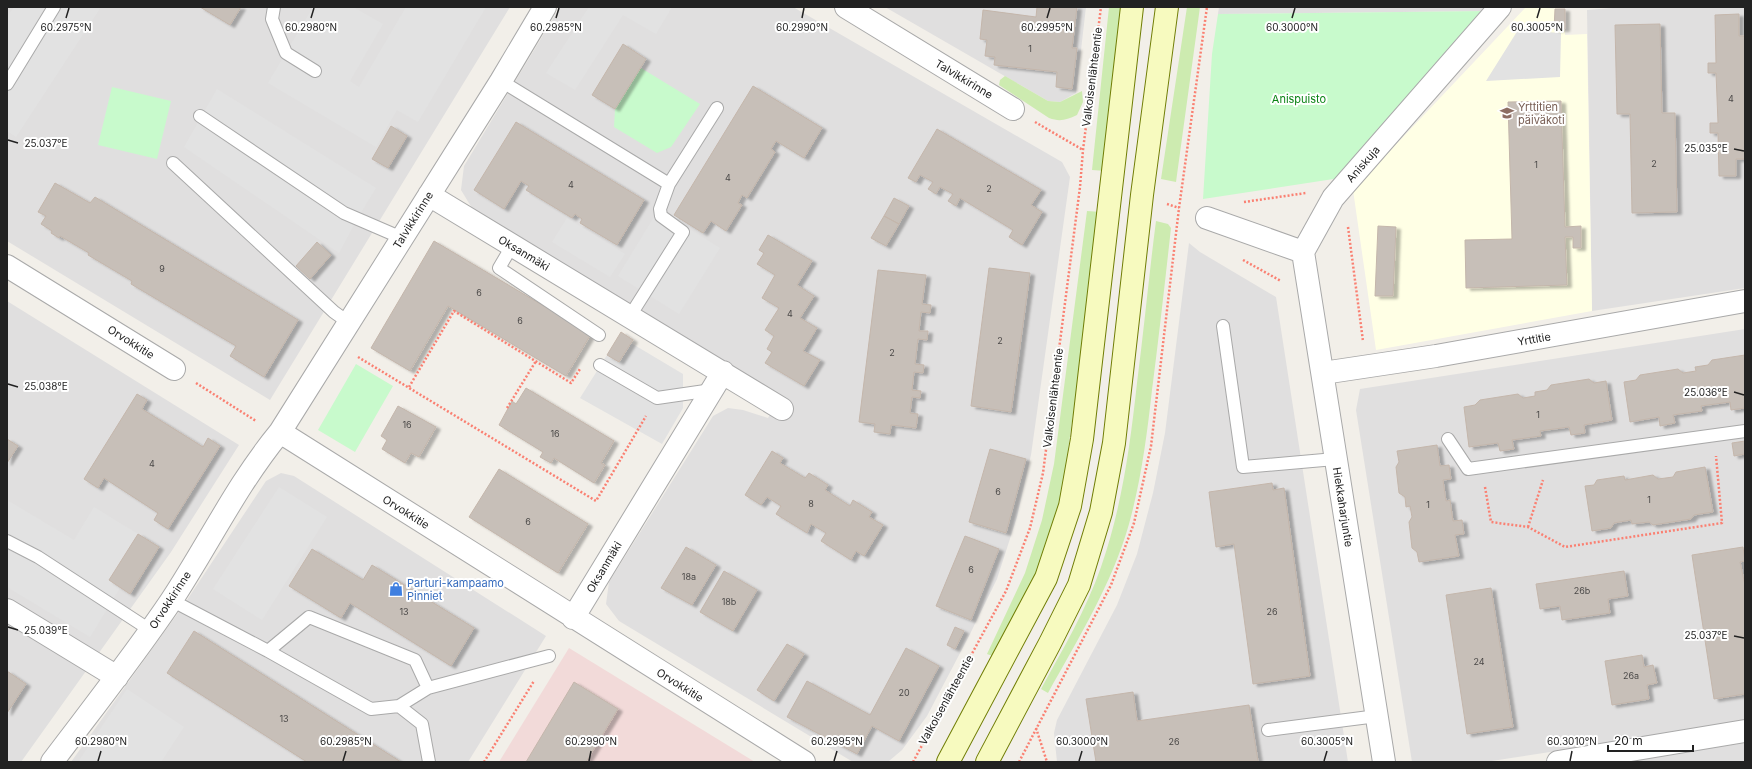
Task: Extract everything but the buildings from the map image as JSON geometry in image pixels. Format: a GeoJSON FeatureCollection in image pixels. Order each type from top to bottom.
{"type":"FeatureCollection","features":[{"type":"Feature","properties":{"kind":"main road"},"geometry":{"type":"LineString","coordinates":[[948,762],[1046,578],[1070,506],[1082,438],[1132,7]]}},
{"type":"Feature","properties":{"kind":"main road"},"geometry":{"type":"LineString","coordinates":[[987,762],[1079,585],[1101,512],[1114,443],[1142,195],[1166,7]]}},
{"type":"Feature","properties":{"kind":"street","name":"Talvikkirinne"},"geometry":{"type":"LineString","coordinates":[[280,432],[348,322],[429,196],[545,7]]}},
{"type":"Feature","properties":{"kind":"street","name":"Talvikkirinne"},"geometry":{"type":"LineString","coordinates":[[846,7],[1014,109]]}},
{"type":"Feature","properties":{"kind":"street","name":"Aniskuja"},"geometry":{"type":"LineString","coordinates":[[1303,252],[1333,198],[1500,7]]}},
{"type":"Feature","properties":{"kind":"street","name":"Oksanmäki"},"geometry":{"type":"LineString","coordinates":[[429,196],[782,409]]}},
{"type":"Feature","properties":{"kind":"street"},"geometry":{"type":"LineString","coordinates":[[1207,218],[1303,252]]}},
{"type":"Feature","properties":{"kind":"street","name":"Hiekkaharjuntie"},"geometry":{"type":"LineString","coordinates":[[1303,252],[1384,762]]}},
{"type":"Feature","properties":{"kind":"street","name":"Orvokkitie"},"geometry":{"type":"LineString","coordinates":[[7,266],[174,369]]}},
{"type":"Feature","properties":{"kind":"street","name":"Yrttitie"},"geometry":{"type":"LineString","coordinates":[[1323,373],[1436,356],[1745,302]]}},
{"type":"Feature","properties":{"kind":"street","name":"Oksanmäki"},"geometry":{"type":"LineString","coordinates":[[573,618],[723,372]]}},
{"type":"Feature","properties":{"kind":"street","name":"Orvokkitie"},"geometry":{"type":"LineString","coordinates":[[280,432],[573,618],[804,762]]}},
{"type":"Feature","properties":{"kind":"street","name":"Orvokkirinne"},"geometry":{"type":"LineString","coordinates":[[52,762],[117,677],[171,600],[256,461],[280,432]]}},
{"type":"Feature","properties":{"kind":"street"},"geometry":{"type":"LineString","coordinates":[[7,610],[117,677]]}},
{"type":"Feature","properties":{"kind":"street"},"geometry":{"type":"LineString","coordinates":[[1558,762],[1745,731]]}},
{"type":"Feature","properties":{"kind":"lane"},"geometry":{"type":"LineString","coordinates":[[7,84],[54,7]]}},
{"type":"Feature","properties":{"kind":"lane"},"geometry":{"type":"LineString","coordinates":[[274,7],[272,19],[286,53],[315,71]]}},
{"type":"Feature","properties":{"kind":"lane"},"geometry":{"type":"LineString","coordinates":[[500,81],[669,184]]}},
{"type":"Feature","properties":{"kind":"lane"},"geometry":{"type":"LineString","coordinates":[[630,316],[683,232],[661,216],[660,209],[669,184],[717,108]]}},
{"type":"Feature","properties":{"kind":"lane"},"geometry":{"type":"LineString","coordinates":[[200,116],[344,213],[402,238]]}},
{"type":"Feature","properties":{"kind":"lane"},"geometry":{"type":"LineString","coordinates":[[173,163],[334,312],[348,322]]}},
{"type":"Feature","properties":{"kind":"lane"},"geometry":{"type":"LineString","coordinates":[[512,246],[499,268],[600,335]]}},
{"type":"Feature","properties":{"kind":"lane"},"geometry":{"type":"LineString","coordinates":[[1222,326],[1243,467],[1335,459]]}},
{"type":"Feature","properties":{"kind":"lane"},"geometry":{"type":"LineString","coordinates":[[600,365],[657,398],[712,390]]}},
{"type":"Feature","properties":{"kind":"lane"},"geometry":{"type":"LineString","coordinates":[[1448,439],[1468,469],[1745,431]]}},
{"type":"Feature","properties":{"kind":"lane"},"geometry":{"type":"LineString","coordinates":[[7,541],[38,558],[150,630]]}},
{"type":"Feature","properties":{"kind":"lane"},"geometry":{"type":"LineString","coordinates":[[171,600],[268,651],[371,709],[399,706],[428,688],[550,656]]}},
{"type":"Feature","properties":{"kind":"lane"},"geometry":{"type":"LineString","coordinates":[[268,651],[310,617],[414,660],[428,688]]}},
{"type":"Feature","properties":{"kind":"lane"},"geometry":{"type":"LineString","coordinates":[[399,706],[422,724],[429,762]]}},
{"type":"Feature","properties":{"kind":"lane"},"geometry":{"type":"LineString","coordinates":[[1268,730],[1377,716]]}},
{"type":"Feature","properties":{"kind":"path","name":"Valkoisenlähteentie"},"geometry":{"type":"LineString","coordinates":[[913,762],[1006,591],[1030,528],[1043,473],[1080,187],[1083,150],[1101,7]]}},
{"type":"Feature","properties":{"kind":"path"},"geometry":{"type":"LineString","coordinates":[[1014,109],[1083,150]]}},
{"type":"Feature","properties":{"kind":"path"},"geometry":{"type":"LineString","coordinates":[[1080,187],[1111,191]]}},
{"type":"Feature","properties":{"kind":"path"},"geometry":{"type":"LineString","coordinates":[[1142,195],[1207,218]]}},
{"type":"Feature","properties":{"kind":"path"},"geometry":{"type":"LineString","coordinates":[[1242,260],[1281,282],[1282,289]]}},
{"type":"Feature","properties":{"kind":"path"},"geometry":{"type":"LineString","coordinates":[[409,388],[454,312],[572,383],[600,335]]}},
{"type":"Feature","properties":{"kind":"path"},"geometry":{"type":"LineString","coordinates":[[336,343],[596,501],[657,398]]}},
{"type":"Feature","properties":{"kind":"path"},"geometry":{"type":"LineString","coordinates":[[507,408],[536,361]]}},
{"type":"Feature","properties":{"kind":"path"},"geometry":{"type":"LineString","coordinates":[[174,369],[261,424],[280,432]]}},
{"type":"Feature","properties":{"kind":"path"},"geometry":{"type":"LineString","coordinates":[[1482,466],[1491,522],[1528,527],[1565,547],[1722,523],[1714,436]]}},
{"type":"Feature","properties":{"kind":"path"},"geometry":{"type":"LineString","coordinates":[[1528,527],[1550,457]]}},
{"type":"Feature","properties":{"kind":"path"},"geometry":{"type":"LineString","coordinates":[[484,762],[550,656]]}},
{"type":"Feature","properties":{"kind":"path"},"geometry":{"type":"LineString","coordinates":[[1036,728],[1047,762]]}},
{"type":"Feature","properties":{"kind":"shaded area"},"geometry":{"type":"Polygon","coordinates":[[[7,7],[510,7],[270,400],[7,241],[7,7]]]}},
{"type":"Feature","properties":{"kind":"shaded area"},"geometry":{"type":"Polygon","coordinates":[[[14,7],[101,7],[16,137],[7,131],[7,17],[14,7]]]}},
{"type":"Feature","properties":{"kind":"shaded area"},"geometry":{"type":"Polygon","coordinates":[[[313,7],[353,7],[383,24],[350,81],[359,87],[406,7],[486,7],[418,122],[397,110],[376,147],[268,83],[313,7]]]}},
{"type":"Feature","properties":{"kind":"shaded area"},"geometry":{"type":"Polygon","coordinates":[[[560,7],[793,7],[1062,162],[1070,177],[1031,455],[1017,517],[997,579],[969,636],[927,716],[902,750],[889,761],[853,762],[619,621],[606,604],[609,582],[713,416],[728,408],[743,410],[768,418],[779,400],[475,213],[461,190],[464,166],[560,7]]]}},
{"type":"Feature","properties":{"kind":"shaded area"},"geometry":{"type":"Polygon","coordinates":[[[589,7],[672,7],[656,34],[623,15],[575,90],[546,73],[589,7]]]}},
{"type":"Feature","properties":{"kind":"shaded area"},"geometry":{"type":"Polygon","coordinates":[[[885,7],[1086,7],[1076,93],[1060,102],[1048,101],[885,7]]]}},
{"type":"Feature","properties":{"kind":"shaded area"},"geometry":{"type":"Polygon","coordinates":[[[1219,7],[1491,7],[1487,11],[1218,14],[1219,7]]]}},
{"type":"Feature","properties":{"kind":"shaded area","name":"Yrttitien päiväkoti"},"geometry":{"type":"Polygon","coordinates":[[[1526,7],[1565,9],[1565,35],[1587,34],[1592,311],[1376,350],[1353,190],[1526,7]]]}},
{"type":"Feature","properties":{"kind":"shaded area"},"geometry":{"type":"Polygon","coordinates":[[[1625,7],[1745,7],[1745,288],[1592,311],[1587,10],[1625,7]]]}},
{"type":"Feature","properties":{"kind":"shaded area"},"geometry":{"type":"Polygon","coordinates":[[[1518,30],[1561,33],[1560,77],[1486,81],[1518,30]]]}},
{"type":"Feature","properties":{"kind":"shaded area"},"geometry":{"type":"Polygon","coordinates":[[[217,89],[376,188],[339,253],[184,147],[217,89]]]}},
{"type":"Feature","properties":{"kind":"shaded area"},"geometry":{"type":"Polygon","coordinates":[[[654,217],[687,237],[691,230],[720,248],[679,314],[618,276],[654,217]]]}},
{"type":"Feature","properties":{"kind":"shaded area"},"geometry":{"type":"Polygon","coordinates":[[[567,218],[625,254],[610,277],[552,242],[567,218]]]}},
{"type":"Feature","properties":{"kind":"shaded area"},"geometry":{"type":"Polygon","coordinates":[[[1189,243],[1200,252],[1276,297],[1348,762],[1057,762],[1054,733],[1057,720],[1117,605],[1137,554],[1153,493],[1165,433],[1189,243]]]}},
{"type":"Feature","properties":{"kind":"shaded area"},"geometry":{"type":"Polygon","coordinates":[[[7,301],[239,445],[171,552],[21,762],[7,762],[7,301]]]}},
{"type":"Feature","properties":{"kind":"shaded area"},"geometry":{"type":"Polygon","coordinates":[[[1745,329],[1745,722],[1485,762],[1412,762],[1356,410],[1360,389],[1745,329]]]}},
{"type":"Feature","properties":{"kind":"shaded area"},"geometry":{"type":"Polygon","coordinates":[[[631,343],[683,374],[683,408],[662,444],[580,398],[607,355],[620,362],[631,343]]]}},
{"type":"Feature","properties":{"kind":"shaded area"},"geometry":{"type":"Polygon","coordinates":[[[281,473],[294,476],[546,636],[468,762],[71,762],[183,606],[266,481],[281,473]]]}},
{"type":"Feature","properties":{"kind":"shaded area"},"geometry":{"type":"Polygon","coordinates":[[[279,487],[327,517],[262,620],[213,589],[279,487]]]}},
{"type":"Feature","properties":{"kind":"shaded area"},"geometry":{"type":"Polygon","coordinates":[[[7,500],[74,540],[94,507],[138,534],[109,580],[120,588],[90,637],[7,587],[7,500]]]}},
{"type":"Feature","properties":{"kind":"shaded area"},"geometry":{"type":"Polygon","coordinates":[[[569,648],[755,762],[499,762],[569,648]]]}},
{"type":"Feature","properties":{"kind":"shaded area"},"geometry":{"type":"Polygon","coordinates":[[[127,689],[184,727],[161,762],[78,762],[127,689]]]}},
{"type":"Feature","properties":{"kind":"shaded area"},"geometry":{"type":"Polygon","coordinates":[[[1745,743],[1745,762],[1618,762],[1745,743]]]}},
{"type":"Feature","properties":{"kind":"green space"},"geometry":{"type":"Polygon","coordinates":[[[1109,7],[1122,7],[1106,171],[1092,170],[1109,7]]]}},
{"type":"Feature","properties":{"kind":"green space"},"geometry":{"type":"Polygon","coordinates":[[[1187,7],[1200,7],[1176,182],[1161,179],[1187,7]]]}},
{"type":"Feature","properties":{"kind":"green space","name":"Anispuisto"},"geometry":{"type":"Polygon","coordinates":[[[1487,11],[1340,178],[1203,199],[1212,54],[1218,14],[1487,11]]]}},
{"type":"Feature","properties":{"kind":"green space"},"geometry":{"type":"Polygon","coordinates":[[[641,68],[700,104],[671,147],[657,153],[614,127],[615,109],[641,68]]]}},
{"type":"Feature","properties":{"kind":"green space"},"geometry":{"type":"Polygon","coordinates":[[[1005,76],[1048,101],[1060,102],[1082,91],[1083,102],[1077,115],[1063,120],[1049,118],[999,85],[1000,80],[1005,76]]]}},
{"type":"Feature","properties":{"kind":"green space"},"geometry":{"type":"Polygon","coordinates":[[[112,87],[171,101],[157,159],[98,145],[112,87]]]}},
{"type":"Feature","properties":{"kind":"green space"},"geometry":{"type":"Polygon","coordinates":[[[1087,211],[1101,212],[1062,494],[1055,523],[1030,590],[995,657],[987,654],[1025,573],[1042,520],[1054,464],[1087,211]]]}},
{"type":"Feature","properties":{"kind":"green space"},"geometry":{"type":"Polygon","coordinates":[[[1156,221],[1168,224],[1171,228],[1148,424],[1133,508],[1122,546],[1104,590],[1048,693],[1041,689],[1074,629],[1095,583],[1108,544],[1120,499],[1131,430],[1156,221]]]}},
{"type":"Feature","properties":{"kind":"green space"},"geometry":{"type":"Polygon","coordinates":[[[356,364],[393,386],[355,452],[318,430],[356,364]]]}},
{"type":"Feature","properties":{"kind":"place","name":"Yrttitien päiväkoti"},"geometry":{"type":"Point","coordinates":[1507,113]}},
{"type":"Feature","properties":{"kind":"place","name":"Parturi-kampaamo Pinniet"},"geometry":{"type":"Point","coordinates":[396,589]}}]}
